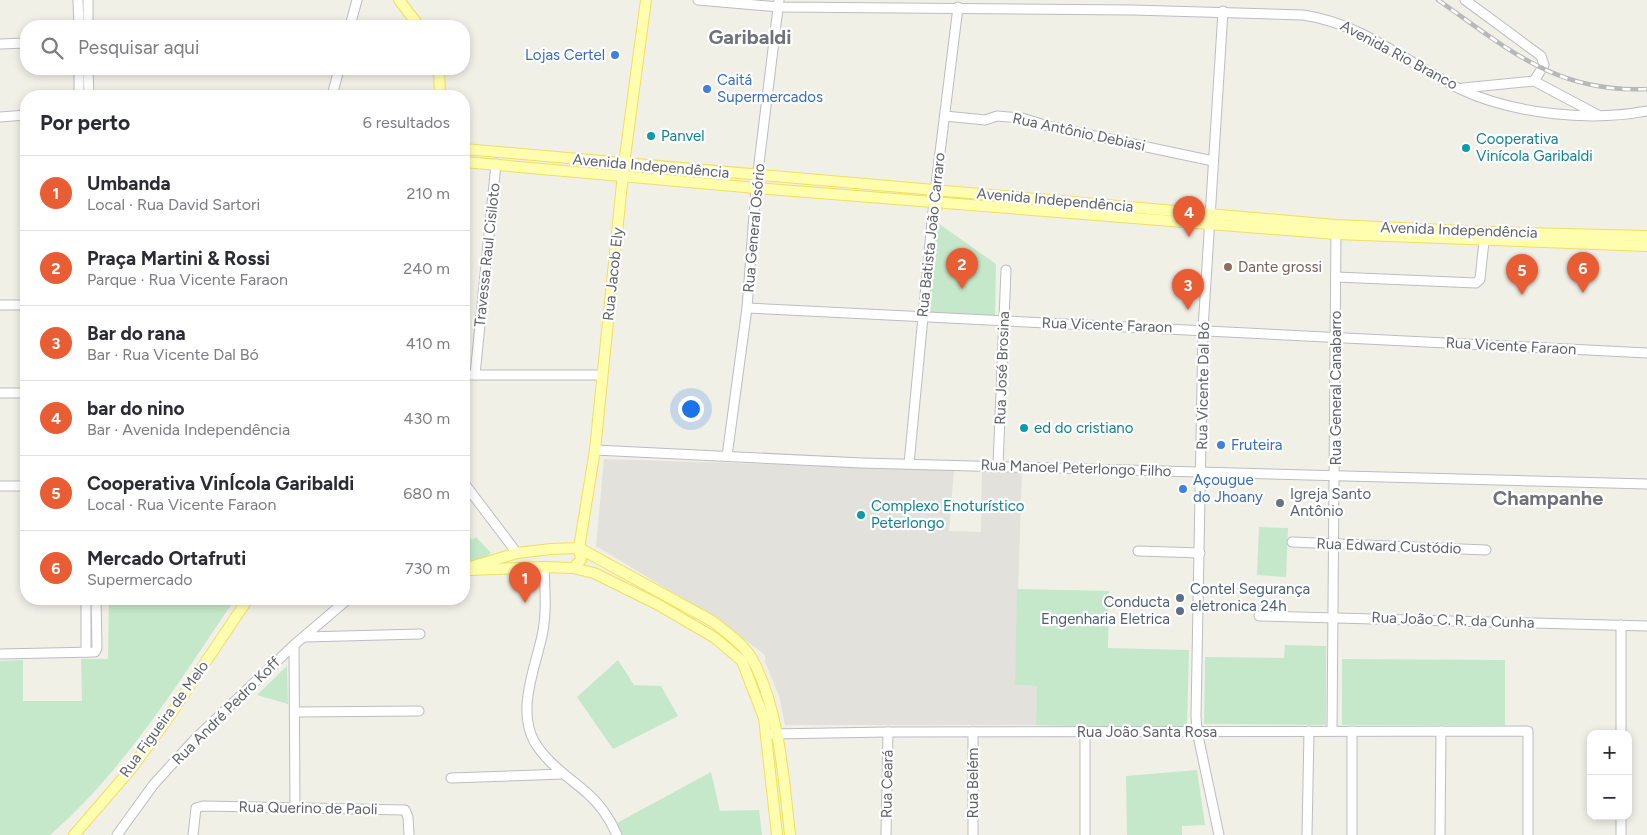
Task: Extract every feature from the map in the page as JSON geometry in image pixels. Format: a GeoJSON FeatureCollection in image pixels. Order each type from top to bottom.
{"type":"FeatureCollection","features":[{"type":"Feature","properties":{"kind":"main road"},"geometry":{"type":"LineString","coordinates":[[399,0],[414,20]]}},
{"type":"Feature","properties":{"kind":"main road","name":"Rua Jacob Ely"},"geometry":{"type":"LineString","coordinates":[[573,568],[581,560],[579,548],[595,450],[624,164],[646,0]]}},
{"type":"Feature","properties":{"kind":"main road"},"geometry":{"type":"LineString","coordinates":[[439,75],[440,90]]}},
{"type":"Feature","properties":{"kind":"main road","name":"Avenida Independência"},"geometry":{"type":"LineString","coordinates":[[470,151],[936,190],[1336,229],[1484,241],[1647,246]]}},
{"type":"Feature","properties":{"kind":"main road","name":"Avenida Independência"},"geometry":{"type":"LineString","coordinates":[[470,162],[756,188],[1209,218]]}},
{"type":"Feature","properties":{"kind":"main road","name":"Avenida Independência"},"geometry":{"type":"LineString","coordinates":[[1336,229],[1647,236]]}},
{"type":"Feature","properties":{"kind":"main road"},"geometry":{"type":"LineString","coordinates":[[470,567],[517,553],[579,548],[712,621],[724,631],[751,656],[766,690],[771,734],[777,835]]}},
{"type":"Feature","properties":{"kind":"main road"},"geometry":{"type":"LineString","coordinates":[[544,567],[542,556],[551,549]]}},
{"type":"Feature","properties":{"kind":"main road"},"geometry":{"type":"LineString","coordinates":[[470,570],[486,571],[544,567],[573,568],[594,573],[657,604],[714,638],[742,661],[771,734],[790,835]]}},
{"type":"Feature","properties":{"kind":"main road","name":"Rua Figueira de Melo"},"geometry":{"type":"LineString","coordinates":[[74,835],[131,769],[168,718],[244,605]]}},
{"type":"Feature","properties":{"kind":"street"},"geometry":{"type":"LineString","coordinates":[[78,0],[78,20]]}},
{"type":"Feature","properties":{"kind":"street"},"geometry":{"type":"LineString","coordinates":[[88,0],[88,20]]}},
{"type":"Feature","properties":{"kind":"street"},"geometry":{"type":"LineString","coordinates":[[351,20],[356,0]]}},
{"type":"Feature","properties":{"kind":"street","name":"Avenida Rio Branco"},"geometry":{"type":"LineString","coordinates":[[698,0],[958,7],[999,4],[1303,15],[1338,22],[1460,89],[1484,98],[1551,113],[1601,116],[1647,111]]}},
{"type":"Feature","properties":{"kind":"street"},"geometry":{"type":"LineString","coordinates":[[1465,0],[1541,56],[1544,65],[1534,81]]}},
{"type":"Feature","properties":{"kind":"street","name":"Rua General Osório"},"geometry":{"type":"LineString","coordinates":[[727,456],[747,308],[756,188],[779,3]]}},
{"type":"Feature","properties":{"kind":"street","name":"Rua Batista João Carraro"},"geometry":{"type":"LineString","coordinates":[[910,464],[934,201],[958,7]]}},
{"type":"Feature","properties":{"kind":"street","name":"Rua Vicente Dal Bó"},"geometry":{"type":"LineString","coordinates":[[1219,835],[1197,732],[1203,329],[1223,11]]}},
{"type":"Feature","properties":{"kind":"street"},"geometry":{"type":"LineString","coordinates":[[0,44],[20,43]]}},
{"type":"Feature","properties":{"kind":"street"},"geometry":{"type":"LineString","coordinates":[[79,75],[79,90]]}},
{"type":"Feature","properties":{"kind":"street"},"geometry":{"type":"LineString","coordinates":[[88,75],[89,90]]}},
{"type":"Feature","properties":{"kind":"street"},"geometry":{"type":"LineString","coordinates":[[334,90],[337,75]]}},
{"type":"Feature","properties":{"kind":"street"},"geometry":{"type":"LineString","coordinates":[[1460,89],[1534,81],[1601,116]]}},
{"type":"Feature","properties":{"kind":"street"},"geometry":{"type":"LineString","coordinates":[[0,117],[20,116]]}},
{"type":"Feature","properties":{"kind":"street","name":"Rua Antônio Debiasi"},"geometry":{"type":"LineString","coordinates":[[945,116],[985,120],[997,116],[1022,118],[1048,126],[1213,160]]}},
{"type":"Feature","properties":{"kind":"street","name":"Travessa Raul Cisiloto"},"geometry":{"type":"LineString","coordinates":[[475,375],[496,164]]}},
{"type":"Feature","properties":{"kind":"street","name":"Rua General Canabarro"},"geometry":{"type":"LineString","coordinates":[[1332,731],[1336,229]]}},
{"type":"Feature","properties":{"kind":"street"},"geometry":{"type":"LineString","coordinates":[[1336,277],[1476,283],[1480,279],[1484,241]]}},
{"type":"Feature","properties":{"kind":"street","name":"Rua José Brosina"},"geometry":{"type":"LineString","coordinates":[[998,465],[1006,270]]}},
{"type":"Feature","properties":{"kind":"street"},"geometry":{"type":"LineString","coordinates":[[0,305],[20,305]]}},
{"type":"Feature","properties":{"kind":"street","name":"Rua Vicente Faraon"},"geometry":{"type":"LineString","coordinates":[[747,308],[922,318],[1336,335],[1472,345],[1647,353]]}},
{"type":"Feature","properties":{"kind":"street"},"geometry":{"type":"LineString","coordinates":[[470,375],[602,375]]}},
{"type":"Feature","properties":{"kind":"street"},"geometry":{"type":"LineString","coordinates":[[0,393],[20,393]]}},
{"type":"Feature","properties":{"kind":"street","name":"Rua Manoel Peterlongo Filho"},"geometry":{"type":"LineString","coordinates":[[595,450],[910,464],[1647,484]]}},
{"type":"Feature","properties":{"kind":"street"},"geometry":{"type":"LineString","coordinates":[[0,486],[20,486]]}},
{"type":"Feature","properties":{"kind":"street"},"geometry":{"type":"LineString","coordinates":[[470,492],[517,553]]}},
{"type":"Feature","properties":{"kind":"street","name":"Rua Edward Custódio"},"geometry":{"type":"LineString","coordinates":[[1292,542],[1486,550]]}},
{"type":"Feature","properties":{"kind":"street"},"geometry":{"type":"LineString","coordinates":[[1138,551],[1200,553]]}},
{"type":"Feature","properties":{"kind":"street"},"geometry":{"type":"LineString","coordinates":[[544,567],[546,601],[542,635],[528,695],[528,721],[534,740],[563,774],[588,793],[600,807],[617,835]]}},
{"type":"Feature","properties":{"kind":"street"},"geometry":{"type":"LineString","coordinates":[[86,605],[86,652]]}},
{"type":"Feature","properties":{"kind":"street"},"geometry":{"type":"LineString","coordinates":[[0,654],[95,652],[97,648],[96,605]]}},
{"type":"Feature","properties":{"kind":"street","name":"Rua André Pedro Koff"},"geometry":{"type":"LineString","coordinates":[[116,835],[154,784],[196,738],[294,645],[341,605]]}},
{"type":"Feature","properties":{"kind":"street","name":"Rua João C. R. da Cunha"},"geometry":{"type":"LineString","coordinates":[[1259,616],[1647,626]]}},
{"type":"Feature","properties":{"kind":"street"},"geometry":{"type":"LineString","coordinates":[[1620,625],[1621,730]]}},
{"type":"Feature","properties":{"kind":"street"},"geometry":{"type":"LineString","coordinates":[[305,637],[420,634]]}},
{"type":"Feature","properties":{"kind":"street"},"geometry":{"type":"LineString","coordinates":[[294,645],[296,712],[295,809]]}},
{"type":"Feature","properties":{"kind":"street"},"geometry":{"type":"LineString","coordinates":[[296,712],[419,711]]}},
{"type":"Feature","properties":{"kind":"street"},"geometry":{"type":"LineString","coordinates":[[1307,835],[1309,731]]}},
{"type":"Feature","properties":{"kind":"street"},"geometry":{"type":"LineString","coordinates":[[1352,731],[1352,835]]}},
{"type":"Feature","properties":{"kind":"street"},"geometry":{"type":"LineString","coordinates":[[1440,835],[1441,731]]}},
{"type":"Feature","properties":{"kind":"street","name":"Rua João Santa Rosa"},"geometry":{"type":"LineString","coordinates":[[771,734],[888,732],[1528,731],[1528,835]]}},
{"type":"Feature","properties":{"kind":"street","name":"Rua Ceará"},"geometry":{"type":"LineString","coordinates":[[886,835],[888,732]]}},
{"type":"Feature","properties":{"kind":"street","name":"Rua Belém"},"geometry":{"type":"LineString","coordinates":[[973,732],[973,835]]}},
{"type":"Feature","properties":{"kind":"street"},"geometry":{"type":"LineString","coordinates":[[1085,732],[1085,835]]}},
{"type":"Feature","properties":{"kind":"street"},"geometry":{"type":"LineString","coordinates":[[451,778],[563,774]]}},
{"type":"Feature","properties":{"kind":"street","name":"Rua Querino de Paoli"},"geometry":{"type":"LineString","coordinates":[[193,835],[194,813],[196,808],[203,806],[405,810],[408,817],[409,835]]}},
{"type":"Feature","properties":{"kind":"street"},"geometry":{"type":"LineString","coordinates":[[1621,820],[1621,835]]}},
{"type":"Feature","properties":{"kind":"shaded area"},"geometry":{"type":"Polygon","coordinates":[[[604,459],[954,470],[949,531],[981,532],[982,470],[1022,471],[1015,685],[1037,686],[1036,725],[785,725],[779,696],[765,662],[765,655],[723,623],[596,546],[604,459]]]}},
{"type":"Feature","properties":{"kind":"green space"},"geometry":{"type":"Polygon","coordinates":[[[935,221],[996,264],[995,317],[927,314],[935,221]]]}},
{"type":"Feature","properties":{"kind":"green space"},"geometry":{"type":"Polygon","coordinates":[[[1259,527],[1288,528],[1286,577],[1257,575],[1259,527]]]}},
{"type":"Feature","properties":{"kind":"green space"},"geometry":{"type":"Polygon","coordinates":[[[476,537],[491,553],[481,561],[470,561],[470,538],[472,540],[476,537]]]}},
{"type":"Feature","properties":{"kind":"green space"},"geometry":{"type":"Polygon","coordinates":[[[1017,589],[1109,591],[1108,648],[1189,650],[1187,729],[1036,725],[1037,686],[1015,685],[1017,589]]]}},
{"type":"Feature","properties":{"kind":"green space"},"geometry":{"type":"Polygon","coordinates":[[[109,605],[231,605],[150,723],[103,782],[77,809],[50,835],[0,835],[0,661],[23,660],[23,701],[82,701],[81,659],[108,659],[109,605]]]}},
{"type":"Feature","properties":{"kind":"green space"},"geometry":{"type":"Polygon","coordinates":[[[1285,645],[1326,646],[1326,725],[1204,724],[1205,657],[1284,658],[1285,645]]]}},
{"type":"Feature","properties":{"kind":"green space"},"geometry":{"type":"Polygon","coordinates":[[[1342,659],[1505,660],[1505,725],[1342,725],[1342,659]]]}},
{"type":"Feature","properties":{"kind":"green space"},"geometry":{"type":"Polygon","coordinates":[[[618,660],[634,685],[661,686],[678,716],[613,749],[577,697],[618,660]]]}},
{"type":"Feature","properties":{"kind":"green space"},"geometry":{"type":"Polygon","coordinates":[[[287,666],[288,704],[257,695],[287,666]]]}},
{"type":"Feature","properties":{"kind":"green space"},"geometry":{"type":"Polygon","coordinates":[[[1197,770],[1205,825],[1182,826],[1182,835],[1127,835],[1126,776],[1197,770]]]}},
{"type":"Feature","properties":{"kind":"green space"},"geometry":{"type":"Polygon","coordinates":[[[711,772],[720,811],[759,810],[762,835],[623,835],[617,823],[711,772]]]}},
{"type":"Feature","properties":{"kind":"railway"},"geometry":{"type":"LineString","coordinates":[[1438,0],[1511,51],[1559,76],[1586,84],[1615,88],[1647,89]]}},
{"type":"Feature","properties":{"kind":"place","name":"Lojas Certel"},"geometry":{"type":"Point","coordinates":[615,55]}},
{"type":"Feature","properties":{"kind":"place","name":"Caitá Supermercados"},"geometry":{"type":"Point","coordinates":[707,89]}},
{"type":"Feature","properties":{"kind":"place","name":"Panvel"},"geometry":{"type":"Point","coordinates":[651,136]}},
{"type":"Feature","properties":{"kind":"place","name":"Cooperativa Vinícola Garibaldi"},"geometry":{"type":"Point","coordinates":[1466,148]}},
{"type":"Feature","properties":{"kind":"place","name":"bar do nino"},"geometry":{"type":"Point","coordinates":[1189,237]}},
{"type":"Feature","properties":{"kind":"place","name":"Dante grossi"},"geometry":{"type":"Point","coordinates":[1228,267]}},
{"type":"Feature","properties":{"kind":"place","name":"Praça Martini & Rossi"},"geometry":{"type":"Point","coordinates":[962,289]}},
{"type":"Feature","properties":{"kind":"place","name":"Mercado Ortafruti"},"geometry":{"type":"Point","coordinates":[1583,293]}},
{"type":"Feature","properties":{"kind":"place","name":"Cooperativa VinÍcola Garibaldi"},"geometry":{"type":"Point","coordinates":[1522,295]}},
{"type":"Feature","properties":{"kind":"place","name":"Bar do rana"},"geometry":{"type":"Point","coordinates":[1188,310]}},
{"type":"Feature","properties":{"kind":"place","name":"ed do cristiano"},"geometry":{"type":"Point","coordinates":[1024,428]}},
{"type":"Feature","properties":{"kind":"place","name":"Fruteira"},"geometry":{"type":"Point","coordinates":[1221,445]}},
{"type":"Feature","properties":{"kind":"place","name":"Açougue do Jhoany"},"geometry":{"type":"Point","coordinates":[1183,489]}},
{"type":"Feature","properties":{"kind":"place","name":"Igreja Santo Antônio"},"geometry":{"type":"Point","coordinates":[1280,503]}},
{"type":"Feature","properties":{"kind":"place","name":"Complexo Enoturístico Peterlongo"},"geometry":{"type":"Point","coordinates":[861,515]}},
{"type":"Feature","properties":{"kind":"place","name":"Contel Segurança eletronica 24h"},"geometry":{"type":"Point","coordinates":[1180,598]}},
{"type":"Feature","properties":{"kind":"place","name":"Umbanda"},"geometry":{"type":"Point","coordinates":[525,603]}},
{"type":"Feature","properties":{"kind":"place","name":"Conducta Engenharia Eletrica"},"geometry":{"type":"Point","coordinates":[1180,611]}},
{"type":"Feature","properties":{"kind":"district","name":"Garibaldi"},"geometry":{"type":"Point","coordinates":[750,37]}},
{"type":"Feature","properties":{"kind":"district","name":"Champanhe"},"geometry":{"type":"Point","coordinates":[1548,498]}}]}
